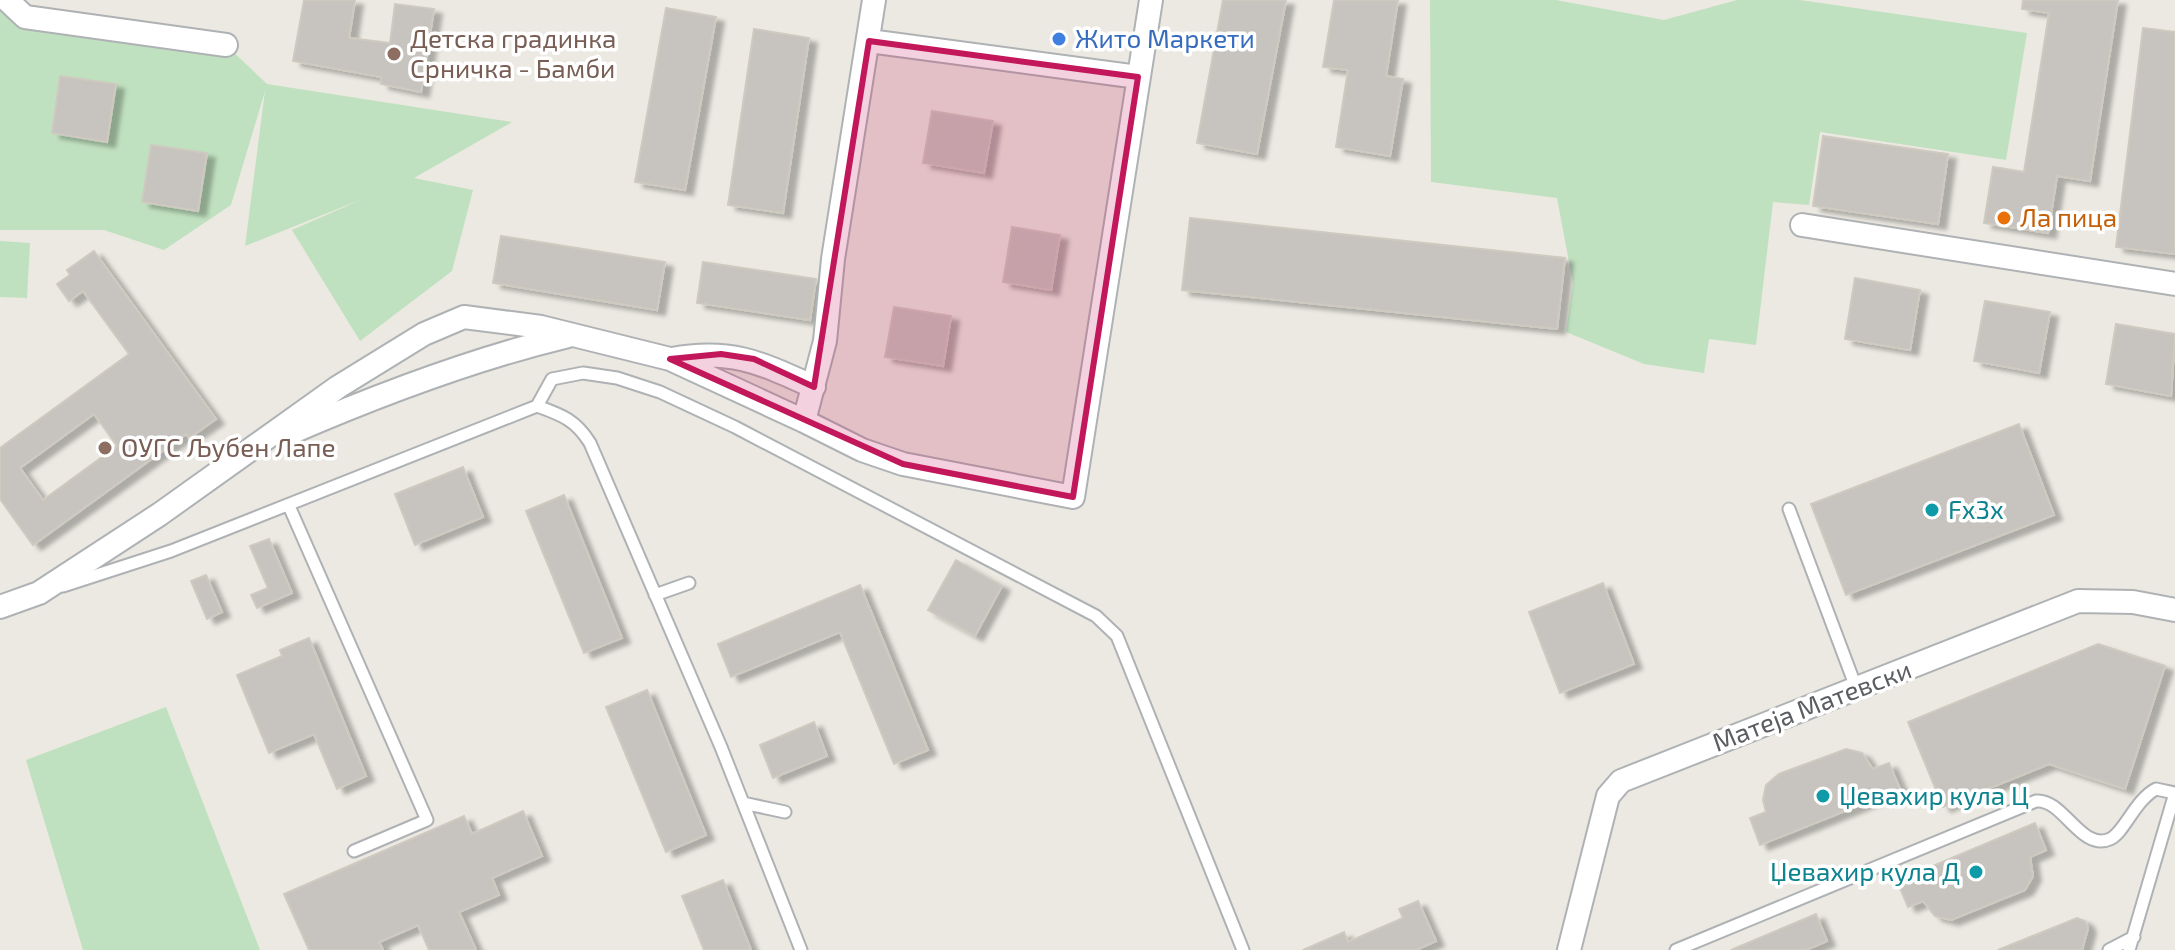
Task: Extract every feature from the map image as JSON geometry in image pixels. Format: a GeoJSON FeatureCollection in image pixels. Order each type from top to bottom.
{"type":"FeatureCollection","features":[{"type":"Feature","properties":{"kind":"street"},"geometry":{"type":"LineString","coordinates":[[7,0],[25,17],[226,45]]}},
{"type":"Feature","properties":{"kind":"street"},"geometry":{"type":"LineString","coordinates":[[804,421],[825,341],[833,259],[874,0]]}},
{"type":"Feature","properties":{"kind":"street"},"geometry":{"type":"LineString","coordinates":[[18,596],[242,455],[338,387],[455,320],[493,319],[670,359],[862,450],[903,464],[1073,497],[1151,0]]}},
{"type":"Feature","properties":{"kind":"street"},"geometry":{"type":"LineString","coordinates":[[869,41],[1138,77]]}},
{"type":"Feature","properties":{"kind":"street"},"geometry":{"type":"LineString","coordinates":[[1802,225],[2175,284]]}},
{"type":"Feature","properties":{"kind":"street"},"geometry":{"type":"LineString","coordinates":[[242,455],[352,406],[521,347],[573,335]]}},
{"type":"Feature","properties":{"kind":"street"},"geometry":{"type":"LineString","coordinates":[[670,359],[721,354],[754,359],[814,387]]}},
{"type":"Feature","properties":{"kind":"street","name":"Матеја Матевски"},"geometry":{"type":"LineString","coordinates":[[1569,950],[1608,796],[1621,781],[2078,601],[2133,602],[2175,610]]}},
{"type":"Feature","properties":{"kind":"lane"},"geometry":{"type":"LineString","coordinates":[[18,596],[171,551],[537,406],[552,379],[583,373],[617,378],[660,392],[735,427],[1096,616],[1117,636],[1243,950]]}},
{"type":"Feature","properties":{"kind":"lane"},"geometry":{"type":"LineString","coordinates":[[537,406],[578,424],[655,595],[801,950]]}},
{"type":"Feature","properties":{"kind":"lane"},"geometry":{"type":"LineString","coordinates":[[289,506],[427,820],[354,851]]}},
{"type":"Feature","properties":{"kind":"lane"},"geometry":{"type":"LineString","coordinates":[[1789,509],[1858,690]]}},
{"type":"Feature","properties":{"kind":"lane"},"geometry":{"type":"LineString","coordinates":[[655,595],[689,583]]}},
{"type":"Feature","properties":{"kind":"lane"},"geometry":{"type":"LineString","coordinates":[[1676,950],[2036,801],[2051,804],[2075,826],[2099,840],[2111,839],[2120,831],[2145,795],[2156,789],[2175,793],[2129,950]]}},
{"type":"Feature","properties":{"kind":"lane"},"geometry":{"type":"LineString","coordinates":[[743,803],[785,812]]}},
{"type":"Feature","properties":{"kind":"lane"},"geometry":{"type":"LineString","coordinates":[[2109,950],[2134,937]]}},
{"type":"Feature","properties":{"kind":"highlighted area"},"geometry":{"type":"Polygon","coordinates":[[[869,41],[1138,77],[1073,497],[903,464],[670,359],[721,354],[754,359],[814,387],[869,41]]]}},
{"type":"Feature","properties":{"kind":"green space"},"geometry":{"type":"Polygon","coordinates":[[[0,0],[226,45],[267,84],[512,122],[414,178],[473,190],[452,271],[360,341],[292,230],[365,198],[245,246],[265,91],[231,205],[164,250],[104,230],[0,230],[0,0]]]}},
{"type":"Feature","properties":{"kind":"green space"},"geometry":{"type":"Polygon","coordinates":[[[1430,0],[1556,0],[1664,20],[1737,0],[1800,0],[2027,33],[2006,160],[1820,132],[1809,205],[1773,202],[1756,345],[1709,339],[1704,373],[1644,364],[1566,332],[1573,283],[1557,198],[1431,182],[1430,0]]]}},
{"type":"Feature","properties":{"kind":"green space"},"geometry":{"type":"Polygon","coordinates":[[[0,241],[30,243],[27,298],[0,297],[0,241]]]}},
{"type":"Feature","properties":{"kind":"green space"},"geometry":{"type":"Polygon","coordinates":[[[166,707],[260,950],[83,950],[26,760],[166,707]]]}},
{"type":"Feature","properties":{"kind":"building"},"geometry":{"type":"Polygon","coordinates":[[[304,0],[355,0],[349,38],[390,43],[395,4],[434,9],[421,92],[381,84],[381,77],[293,61],[304,0]]]}},
{"type":"Feature","properties":{"kind":"building"},"geometry":{"type":"Polygon","coordinates":[[[1223,0],[1286,0],[1257,154],[1197,143],[1223,0]]]}},
{"type":"Feature","properties":{"kind":"building"},"geometry":{"type":"Polygon","coordinates":[[[1334,0],[1398,0],[1386,76],[1403,79],[1390,156],[1336,147],[1348,70],[1323,67],[1334,0]]]}},
{"type":"Feature","properties":{"kind":"building"},"geometry":{"type":"Polygon","coordinates":[[[2023,0],[2118,0],[2090,181],[2057,176],[2048,233],[1984,223],[1993,167],[2024,172],[2049,13],[2022,9],[2023,0]]]}},
{"type":"Feature","properties":{"kind":"building"},"geometry":{"type":"Polygon","coordinates":[[[666,8],[716,17],[685,190],[635,182],[666,8]]]}},
{"type":"Feature","properties":{"kind":"building"},"geometry":{"type":"Polygon","coordinates":[[[2143,28],[2175,32],[2175,254],[2116,247],[2143,28]]]}},
{"type":"Feature","properties":{"kind":"building"},"geometry":{"type":"Polygon","coordinates":[[[754,29],[809,38],[783,213],[728,205],[754,29]]]}},
{"type":"Feature","properties":{"kind":"building"},"geometry":{"type":"Polygon","coordinates":[[[60,76],[116,84],[107,142],[52,133],[60,76]]]}},
{"type":"Feature","properties":{"kind":"building"},"geometry":{"type":"Polygon","coordinates":[[[932,111],[993,121],[984,173],[923,163],[932,111]]]}},
{"type":"Feature","properties":{"kind":"building"},"geometry":{"type":"Polygon","coordinates":[[[1823,136],[1948,154],[1938,224],[1813,206],[1823,136]]]}},
{"type":"Feature","properties":{"kind":"building"},"geometry":{"type":"Polygon","coordinates":[[[151,145],[207,153],[198,211],[142,202],[151,145]]]}},
{"type":"Feature","properties":{"kind":"building"},"geometry":{"type":"Polygon","coordinates":[[[1190,218],[1565,258],[1557,329],[1182,290],[1190,218]]]}},
{"type":"Feature","properties":{"kind":"building"},"geometry":{"type":"Polygon","coordinates":[[[1012,227],[1060,235],[1051,290],[1003,282],[1012,227]]]}},
{"type":"Feature","properties":{"kind":"building"},"geometry":{"type":"Polygon","coordinates":[[[501,236],[665,262],[657,310],[493,283],[501,236]]]}},
{"type":"Feature","properties":{"kind":"building"},"geometry":{"type":"Polygon","coordinates":[[[94,251],[216,419],[189,438],[186,434],[33,545],[0,499],[0,448],[129,354],[83,291],[69,301],[57,284],[70,275],[67,270],[94,251]],[[94,414],[20,468],[43,500],[117,446],[94,414]]]}},
{"type":"Feature","properties":{"kind":"building"},"geometry":{"type":"Polygon","coordinates":[[[703,262],[816,279],[810,320],[697,303],[703,262]]]}},
{"type":"Feature","properties":{"kind":"building"},"geometry":{"type":"Polygon","coordinates":[[[1855,278],[1920,290],[1910,350],[1845,339],[1855,278]]]}},
{"type":"Feature","properties":{"kind":"building"},"geometry":{"type":"Polygon","coordinates":[[[1985,301],[2050,312],[2039,373],[1974,361],[1985,301]]]}},
{"type":"Feature","properties":{"kind":"building"},"geometry":{"type":"Polygon","coordinates":[[[894,307],[951,316],[943,366],[885,357],[894,307]]]}},
{"type":"Feature","properties":{"kind":"building"},"geometry":{"type":"Polygon","coordinates":[[[2116,324],[2175,334],[2171,396],[2106,384],[2116,324]]]}},
{"type":"Feature","properties":{"kind":"building","name":"Fx3x"},"geometry":{"type":"Polygon","coordinates":[[[2019,424],[2054,515],[1846,595],[1811,504],[2019,424]]]}},
{"type":"Feature","properties":{"kind":"building"},"geometry":{"type":"Polygon","coordinates":[[[463,467],[483,517],[415,545],[395,494],[463,467]]]}},
{"type":"Feature","properties":{"kind":"building"},"geometry":{"type":"Polygon","coordinates":[[[564,495],[622,638],[584,653],[526,511],[564,495]]]}},
{"type":"Feature","properties":{"kind":"building"},"geometry":{"type":"Polygon","coordinates":[[[269,539],[292,593],[257,608],[251,595],[268,588],[250,546],[269,539]]]}},
{"type":"Feature","properties":{"kind":"building"},"geometry":{"type":"Polygon","coordinates":[[[956,560],[1002,586],[975,636],[928,610],[956,560]]]}},
{"type":"Feature","properties":{"kind":"building"},"geometry":{"type":"Polygon","coordinates":[[[206,575],[222,612],[207,619],[191,581],[206,575]]]}},
{"type":"Feature","properties":{"kind":"building"},"geometry":{"type":"Polygon","coordinates":[[[1603,583],[1634,664],[1560,693],[1529,612],[1603,583]]]}},
{"type":"Feature","properties":{"kind":"building"},"geometry":{"type":"Polygon","coordinates":[[[860,585],[928,750],[894,764],[840,632],[731,677],[718,644],[860,585]]]}},
{"type":"Feature","properties":{"kind":"building"},"geometry":{"type":"Polygon","coordinates":[[[309,638],[366,776],[337,789],[314,734],[269,753],[237,675],[282,656],[280,650],[309,638]]]}},
{"type":"Feature","properties":{"kind":"building"},"geometry":{"type":"Polygon","coordinates":[[[2098,644],[2165,666],[2125,789],[2049,764],[1943,807],[1908,722],[2098,644]]]}},
{"type":"Feature","properties":{"kind":"building"},"geometry":{"type":"Polygon","coordinates":[[[647,690],[706,835],[666,852],[606,707],[647,690]]]}},
{"type":"Feature","properties":{"kind":"building"},"geometry":{"type":"Polygon","coordinates":[[[814,722],[827,756],[773,778],[760,745],[814,722]]]}},
{"type":"Feature","properties":{"kind":"building","name":"Џевахир кула Ц"},"geometry":{"type":"Polygon","coordinates":[[[1846,749],[1862,753],[1873,769],[1889,763],[1900,789],[1760,845],[1750,818],[1766,812],[1763,800],[1766,785],[1779,774],[1846,749]]]}},
{"type":"Feature","properties":{"kind":"building"},"geometry":{"type":"Polygon","coordinates":[[[523,811],[542,856],[492,878],[499,895],[459,912],[476,950],[429,950],[418,925],[379,942],[383,950],[309,950],[284,894],[464,816],[472,834],[523,811]]]}},
{"type":"Feature","properties":{"kind":"building","name":"Џевахир кула Д"},"geometry":{"type":"Polygon","coordinates":[[[2035,823],[2046,850],[2030,857],[2033,876],[2025,890],[1951,920],[1935,916],[1923,901],[1908,907],[1897,881],[2035,823]]]}},
{"type":"Feature","properties":{"kind":"building"},"geometry":{"type":"Polygon","coordinates":[[[723,880],[751,950],[704,950],[682,896],[723,880]]]}},
{"type":"Feature","properties":{"kind":"building"},"geometry":{"type":"Polygon","coordinates":[[[1418,901],[1436,941],[1416,950],[1303,950],[1344,932],[1348,942],[1403,918],[1399,909],[1418,901]]]}},
{"type":"Feature","properties":{"kind":"building"},"geometry":{"type":"Polygon","coordinates":[[[1816,914],[1827,941],[1806,950],[1731,950],[1816,914]]]}},
{"type":"Feature","properties":{"kind":"building"},"geometry":{"type":"Polygon","coordinates":[[[2077,918],[2085,921],[2088,928],[2082,950],[1998,950],[2077,918]]]}},
{"type":"Feature","properties":{"kind":"place","name":"Жито Маркети"},"geometry":{"type":"Point","coordinates":[1059,39]}},
{"type":"Feature","properties":{"kind":"place","name":"Детска градинка Срничка - Бамби"},"geometry":{"type":"Point","coordinates":[394,54]}},
{"type":"Feature","properties":{"kind":"place","name":"Ла пица"},"geometry":{"type":"Point","coordinates":[2004,218]}},
{"type":"Feature","properties":{"kind":"place","name":"ОУГС Љубен Лапе"},"geometry":{"type":"Point","coordinates":[105,448]}},
{"type":"Feature","properties":{"kind":"place","name":"Fx3x"},"geometry":{"type":"Point","coordinates":[1932,510]}},
{"type":"Feature","properties":{"kind":"place","name":"Џевахир кула Ц"},"geometry":{"type":"Point","coordinates":[1823,796]}},
{"type":"Feature","properties":{"kind":"place","name":"Џевахир кула Д"},"geometry":{"type":"Point","coordinates":[1976,872]}}]}
